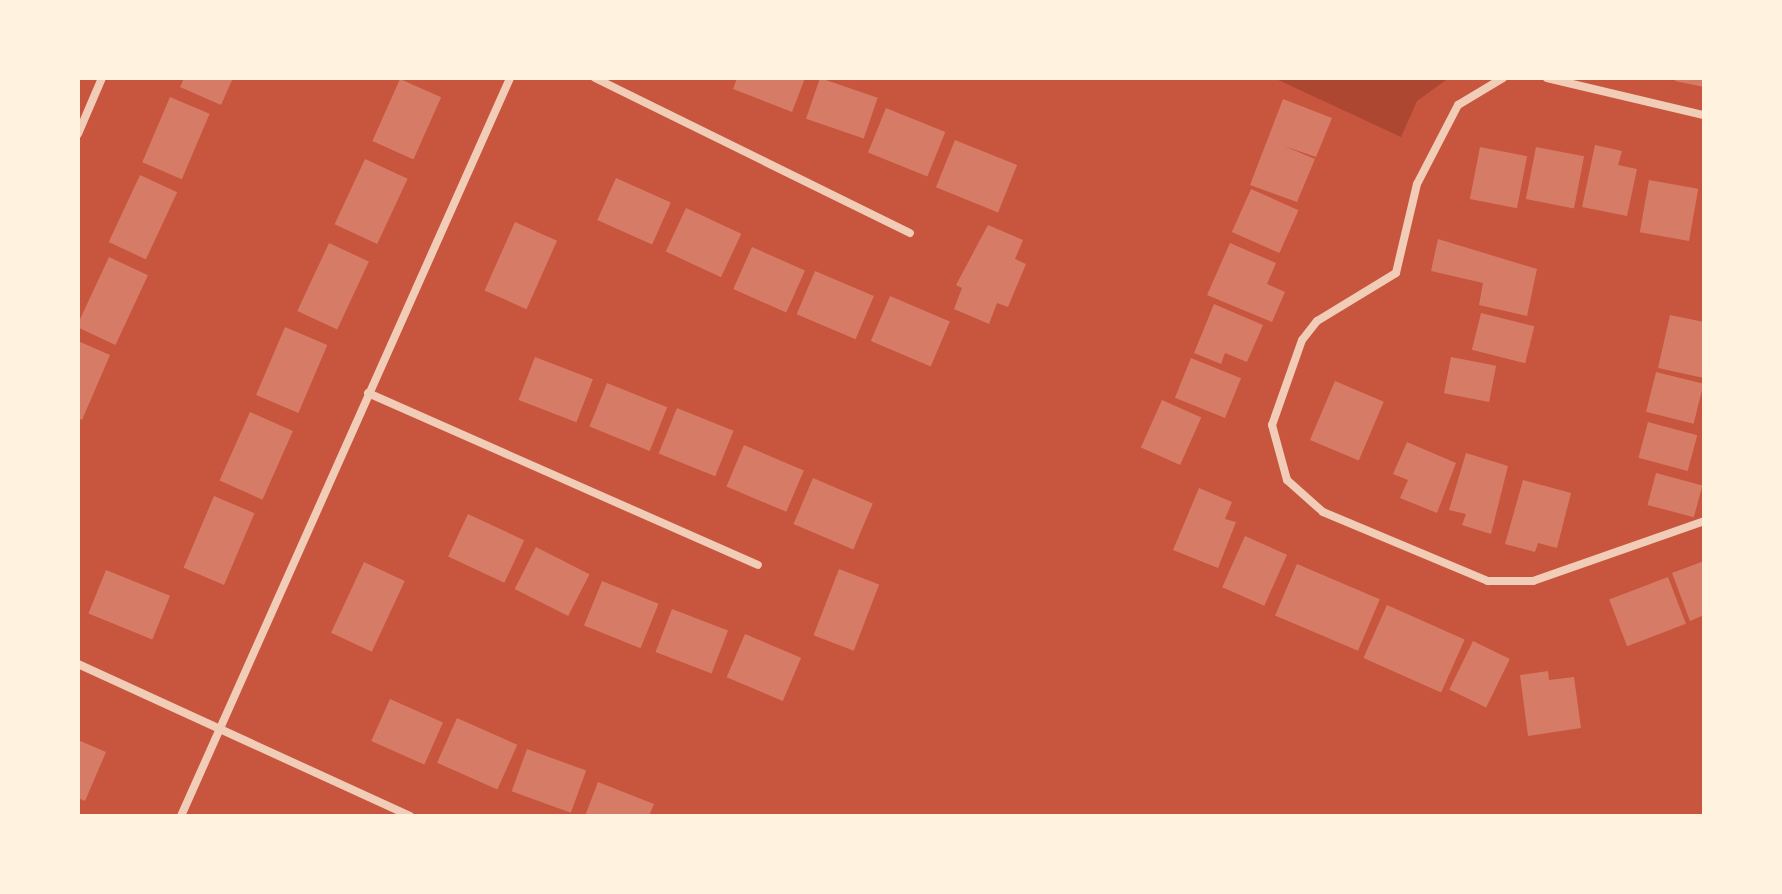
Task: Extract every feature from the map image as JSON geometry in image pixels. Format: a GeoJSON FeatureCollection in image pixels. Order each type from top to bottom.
{"type":"FeatureCollection","features":[{"type":"Feature","properties":{"kind":"street"},"geometry":{"type":"LineString","coordinates":[[78,134],[102,78]]}},
{"type":"Feature","properties":{"kind":"street"},"geometry":{"type":"LineString","coordinates":[[181,816],[510,78]]}},
{"type":"Feature","properties":{"kind":"street"},"geometry":{"type":"LineString","coordinates":[[595,78],[910,233]]}},
{"type":"Feature","properties":{"kind":"street"},"geometry":{"type":"LineString","coordinates":[[1503,78],[1458,105],[1417,184],[1396,273],[1317,321],[1302,340],[1272,425],[1287,480],[1323,512],[1488,581],[1533,581],[1704,521]]}},
{"type":"Feature","properties":{"kind":"street"},"geometry":{"type":"LineString","coordinates":[[1547,78],[1704,115]]}},
{"type":"Feature","properties":{"kind":"street"},"geometry":{"type":"LineString","coordinates":[[368,393],[758,565]]}},
{"type":"Feature","properties":{"kind":"street"},"geometry":{"type":"LineString","coordinates":[[78,664],[220,732],[410,816]]}},
{"type":"Feature","properties":{"kind":"shaded area"},"geometry":{"type":"Polygon","coordinates":[[[1274,78],[1446,80],[1417,101],[1401,137],[1274,78]]]}},
{"type":"Feature","properties":{"kind":"building"},"geometry":{"type":"Polygon","coordinates":[[[184,78],[233,78],[221,105],[180,87],[184,78]]]}},
{"type":"Feature","properties":{"kind":"building"},"geometry":{"type":"Polygon","coordinates":[[[737,78],[805,78],[792,112],[733,89],[737,78]]]}},
{"type":"Feature","properties":{"kind":"building"},"geometry":{"type":"Polygon","coordinates":[[[820,78],[878,98],[864,139],[806,119],[820,78]]]}},
{"type":"Feature","properties":{"kind":"building"},"geometry":{"type":"Polygon","coordinates":[[[1676,78],[1704,78],[1704,87],[1675,81],[1676,78]]]}},
{"type":"Feature","properties":{"kind":"building"},"geometry":{"type":"Polygon","coordinates":[[[400,79],[441,97],[413,159],[372,141],[400,79]]]}},
{"type":"Feature","properties":{"kind":"building"},"geometry":{"type":"Polygon","coordinates":[[[170,97],[210,114],[182,179],[142,162],[170,97]]]}},
{"type":"Feature","properties":{"kind":"building"},"geometry":{"type":"Polygon","coordinates":[[[1283,99],[1332,118],[1316,157],[1284,146],[1315,159],[1297,202],[1250,185],[1283,99]]]}},
{"type":"Feature","properties":{"kind":"building"},"geometry":{"type":"Polygon","coordinates":[[[886,108],[945,132],[927,176],[868,153],[886,108]]]}},
{"type":"Feature","properties":{"kind":"building"},"geometry":{"type":"Polygon","coordinates":[[[955,140],[1017,165],[998,212],[936,187],[955,140]]]}},
{"type":"Feature","properties":{"kind":"building"},"geometry":{"type":"Polygon","coordinates":[[[1595,145],[1622,151],[1618,165],[1637,169],[1627,216],[1582,207],[1595,145]]]}},
{"type":"Feature","properties":{"kind":"building"},"geometry":{"type":"Polygon","coordinates":[[[1480,147],[1527,156],[1517,208],[1470,199],[1480,147]]]}},
{"type":"Feature","properties":{"kind":"building"},"geometry":{"type":"Polygon","coordinates":[[[1536,147],[1584,156],[1574,208],[1526,199],[1536,147]]]}},
{"type":"Feature","properties":{"kind":"building"},"geometry":{"type":"Polygon","coordinates":[[[365,159],[408,179],[377,244],[335,224],[365,159]]]}},
{"type":"Feature","properties":{"kind":"building"},"geometry":{"type":"Polygon","coordinates":[[[140,175],[177,192],[146,259],[109,242],[140,175]]]}},
{"type":"Feature","properties":{"kind":"building"},"geometry":{"type":"Polygon","coordinates":[[[616,178],[671,202],[652,244],[597,220],[616,178]]]}},
{"type":"Feature","properties":{"kind":"building"},"geometry":{"type":"Polygon","coordinates":[[[1649,180],[1698,189],[1689,241],[1640,232],[1649,180]]]}},
{"type":"Feature","properties":{"kind":"building"},"geometry":{"type":"Polygon","coordinates":[[[1251,189],[1299,210],[1279,253],[1232,232],[1251,189]]]}},
{"type":"Feature","properties":{"kind":"building"},"geometry":{"type":"Polygon","coordinates":[[[686,208],[741,234],[721,277],[666,252],[686,208]]]}},
{"type":"Feature","properties":{"kind":"building"},"geometry":{"type":"Polygon","coordinates":[[[515,222],[557,241],[527,309],[484,291],[515,222]]]}},
{"type":"Feature","properties":{"kind":"building"},"geometry":{"type":"Polygon","coordinates":[[[988,225],[1023,240],[1015,259],[1026,264],[1008,307],[997,303],[989,324],[954,309],[962,288],[956,285],[988,225]]]}},
{"type":"Feature","properties":{"kind":"building"},"geometry":{"type":"Polygon","coordinates":[[[1438,239],[1537,269],[1527,316],[1479,305],[1483,283],[1431,271],[1438,239]]]}},
{"type":"Feature","properties":{"kind":"building"},"geometry":{"type":"Polygon","coordinates":[[[329,243],[369,262],[337,330],[297,311],[329,243]]]}},
{"type":"Feature","properties":{"kind":"building"},"geometry":{"type":"Polygon","coordinates":[[[1230,243],[1276,263],[1267,284],[1285,292],[1272,322],[1207,295],[1230,243]]]}},
{"type":"Feature","properties":{"kind":"building"},"geometry":{"type":"Polygon","coordinates":[[[752,247],[805,271],[786,313],[733,289],[752,247]]]}},
{"type":"Feature","properties":{"kind":"building"},"geometry":{"type":"Polygon","coordinates":[[[109,257],[148,275],[115,345],[78,328],[109,257]]]}},
{"type":"Feature","properties":{"kind":"building"},"geometry":{"type":"Polygon","coordinates":[[[815,271],[874,296],[856,339],[797,314],[815,271]]]}},
{"type":"Feature","properties":{"kind":"building"},"geometry":{"type":"Polygon","coordinates":[[[890,296],[950,321],[931,367],[871,341],[890,296]]]}},
{"type":"Feature","properties":{"kind":"building"},"geometry":{"type":"Polygon","coordinates":[[[1214,304],[1263,325],[1247,362],[1225,353],[1221,364],[1194,353],[1214,304]]]}},
{"type":"Feature","properties":{"kind":"building"},"geometry":{"type":"Polygon","coordinates":[[[1481,313],[1534,326],[1525,363],[1472,350],[1481,313]]]}},
{"type":"Feature","properties":{"kind":"building"},"geometry":{"type":"Polygon","coordinates":[[[1670,315],[1704,322],[1704,378],[1658,368],[1670,315]]]}},
{"type":"Feature","properties":{"kind":"building"},"geometry":{"type":"Polygon","coordinates":[[[285,327],[327,345],[298,413],[256,395],[285,327]]]}},
{"type":"Feature","properties":{"kind":"building"},"geometry":{"type":"Polygon","coordinates":[[[78,341],[110,355],[82,420],[78,418],[78,341]]]}},
{"type":"Feature","properties":{"kind":"building"},"geometry":{"type":"Polygon","coordinates":[[[535,357],[593,379],[576,422],[519,400],[535,357]]]}},
{"type":"Feature","properties":{"kind":"building"},"geometry":{"type":"Polygon","coordinates":[[[1451,357],[1496,366],[1489,402],[1444,393],[1451,357]]]}},
{"type":"Feature","properties":{"kind":"building"},"geometry":{"type":"Polygon","coordinates":[[[1191,358],[1241,378],[1225,418],[1175,398],[1191,358]]]}},
{"type":"Feature","properties":{"kind":"building"},"geometry":{"type":"Polygon","coordinates":[[[1656,372],[1704,384],[1694,424],[1646,412],[1656,372]]]}},
{"type":"Feature","properties":{"kind":"building"},"geometry":{"type":"Polygon","coordinates":[[[1335,381],[1384,402],[1359,461],[1310,440],[1335,381]]]}},
{"type":"Feature","properties":{"kind":"building"},"geometry":{"type":"Polygon","coordinates":[[[607,383],[667,407],[650,451],[589,427],[607,383]]]}},
{"type":"Feature","properties":{"kind":"building"},"geometry":{"type":"Polygon","coordinates":[[[1162,400],[1201,417],[1180,465],[1141,448],[1162,400]]]}},
{"type":"Feature","properties":{"kind":"building"},"geometry":{"type":"Polygon","coordinates":[[[677,408],[734,431],[715,476],[659,453],[677,408]]]}},
{"type":"Feature","properties":{"kind":"building"},"geometry":{"type":"Polygon","coordinates":[[[250,412],[293,431],[262,500],[219,481],[250,412]]]}},
{"type":"Feature","properties":{"kind":"building"},"geometry":{"type":"Polygon","coordinates":[[[1648,422],[1697,435],[1688,471],[1638,458],[1648,422]]]}},
{"type":"Feature","properties":{"kind":"building"},"geometry":{"type":"Polygon","coordinates":[[[1407,442],[1456,463],[1437,513],[1400,498],[1408,480],[1393,474],[1407,442]]]}},
{"type":"Feature","properties":{"kind":"building"},"geometry":{"type":"Polygon","coordinates":[[[744,445],[804,470],[786,512],[726,486],[744,445]]]}},
{"type":"Feature","properties":{"kind":"building"},"geometry":{"type":"Polygon","coordinates":[[[1466,453],[1508,466],[1491,534],[1462,525],[1466,514],[1449,510],[1466,453]]]}},
{"type":"Feature","properties":{"kind":"building"},"geometry":{"type":"Polygon","coordinates":[[[1656,473],[1702,485],[1694,517],[1647,505],[1656,473]]]}},
{"type":"Feature","properties":{"kind":"building"},"geometry":{"type":"Polygon","coordinates":[[[813,478],[873,503],[853,549],[793,524],[813,478]]]}},
{"type":"Feature","properties":{"kind":"building"},"geometry":{"type":"Polygon","coordinates":[[[1523,480],[1571,493],[1557,548],[1538,543],[1535,552],[1505,544],[1523,480]]]}},
{"type":"Feature","properties":{"kind":"building"},"geometry":{"type":"Polygon","coordinates":[[[1199,488],[1232,502],[1225,519],[1236,522],[1218,568],[1173,550],[1199,488]]]}},
{"type":"Feature","properties":{"kind":"building"},"geometry":{"type":"Polygon","coordinates":[[[214,496],[255,513],[224,585],[184,568],[214,496]]]}},
{"type":"Feature","properties":{"kind":"building"},"geometry":{"type":"Polygon","coordinates":[[[468,514],[524,540],[504,583],[448,557],[468,514]]]}},
{"type":"Feature","properties":{"kind":"building"},"geometry":{"type":"Polygon","coordinates":[[[1245,536],[1287,555],[1264,606],[1222,587],[1245,536]]]}},
{"type":"Feature","properties":{"kind":"building"},"geometry":{"type":"Polygon","coordinates":[[[536,547],[589,574],[568,616],[515,589],[536,547]]]}},
{"type":"Feature","properties":{"kind":"building"},"geometry":{"type":"Polygon","coordinates":[[[1704,561],[1704,615],[1690,621],[1672,573],[1704,561]]]}},
{"type":"Feature","properties":{"kind":"building"},"geometry":{"type":"Polygon","coordinates":[[[364,562],[405,581],[372,652],[331,633],[364,562]]]}},
{"type":"Feature","properties":{"kind":"building"},"geometry":{"type":"Polygon","coordinates":[[[1297,564],[1380,599],[1358,651],[1275,616],[1297,564]]]}},
{"type":"Feature","properties":{"kind":"building"},"geometry":{"type":"Polygon","coordinates":[[[839,569],[879,584],[854,651],[814,635],[839,569]]]}},
{"type":"Feature","properties":{"kind":"building"},"geometry":{"type":"Polygon","coordinates":[[[106,570],[170,596],[152,639],[88,614],[106,570]]]}},
{"type":"Feature","properties":{"kind":"building"},"geometry":{"type":"Polygon","coordinates":[[[1668,577],[1686,624],[1627,646],[1609,600],[1668,577]]]}},
{"type":"Feature","properties":{"kind":"building"},"geometry":{"type":"Polygon","coordinates":[[[602,581],[659,604],[641,648],[584,626],[602,581]]]}},
{"type":"Feature","properties":{"kind":"building"},"geometry":{"type":"Polygon","coordinates":[[[1387,605],[1465,640],[1441,693],[1363,658],[1387,605]]]}},
{"type":"Feature","properties":{"kind":"building"},"geometry":{"type":"Polygon","coordinates":[[[672,609],[728,631],[712,673],[656,652],[672,609]]]}},
{"type":"Feature","properties":{"kind":"building"},"geometry":{"type":"Polygon","coordinates":[[[745,634],[801,658],[783,701],[727,677],[745,634]]]}},
{"type":"Feature","properties":{"kind":"building"},"geometry":{"type":"Polygon","coordinates":[[[1473,641],[1510,659],[1486,708],[1449,690],[1473,641]]]}},
{"type":"Feature","properties":{"kind":"building"},"geometry":{"type":"Polygon","coordinates":[[[1548,671],[1549,680],[1574,677],[1581,728],[1528,736],[1520,675],[1548,671]]]}},
{"type":"Feature","properties":{"kind":"building"},"geometry":{"type":"Polygon","coordinates":[[[390,699],[443,723],[424,765],[371,741],[390,699]]]}},
{"type":"Feature","properties":{"kind":"building"},"geometry":{"type":"Polygon","coordinates":[[[457,718],[517,745],[497,790],[437,763],[457,718]]]}},
{"type":"Feature","properties":{"kind":"building"},"geometry":{"type":"Polygon","coordinates":[[[78,740],[106,752],[85,801],[78,798],[78,740]]]}},
{"type":"Feature","properties":{"kind":"building"},"geometry":{"type":"Polygon","coordinates":[[[527,749],[586,771],[571,813],[512,791],[527,749]]]}},
{"type":"Feature","properties":{"kind":"building"},"geometry":{"type":"Polygon","coordinates":[[[598,782],[654,804],[649,816],[585,816],[598,782]]]}}]}
